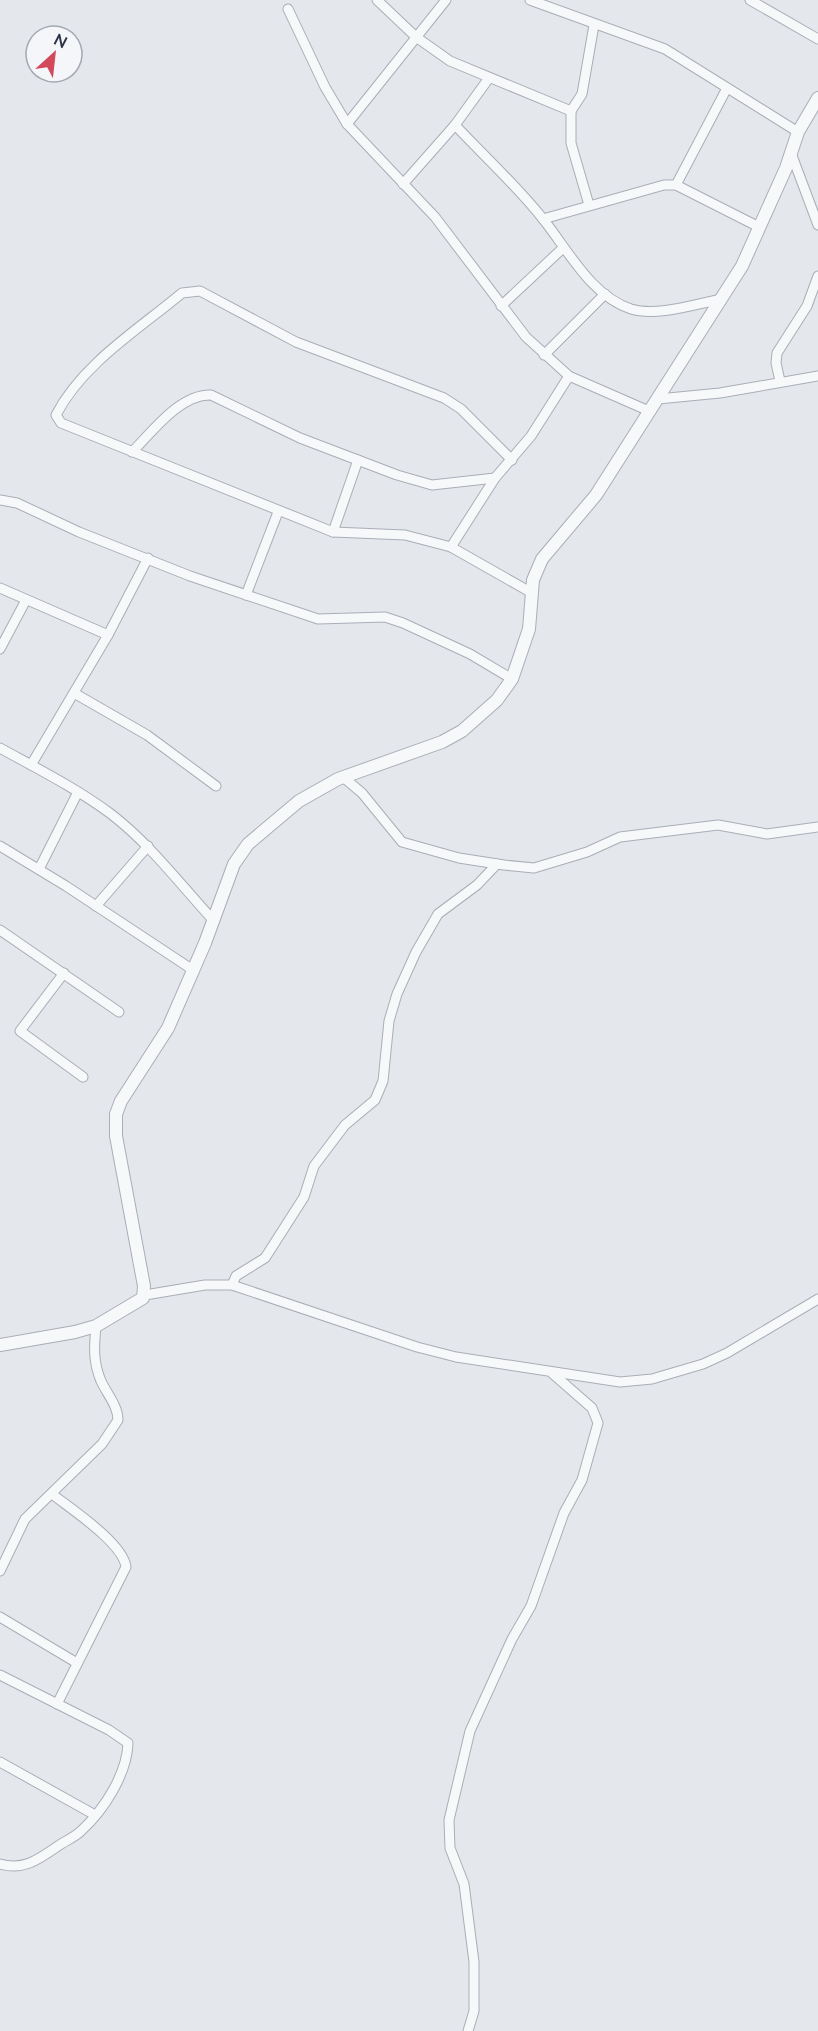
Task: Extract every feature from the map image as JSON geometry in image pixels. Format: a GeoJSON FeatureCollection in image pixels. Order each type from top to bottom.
{"type":"FeatureCollection","features":[{"type":"Feature","properties":{"kind":"street"},"geometry":{"type":"LineString","coordinates":[[376,0],[416,38],[450,61],[571,111]]}},
{"type":"Feature","properties":{"kind":"street"},"geometry":{"type":"LineString","coordinates":[[347,124],[446,0]]}},
{"type":"Feature","properties":{"kind":"street"},"geometry":{"type":"LineString","coordinates":[[530,0],[665,49],[798,132]]}},
{"type":"Feature","properties":{"kind":"street"},"geometry":{"type":"LineString","coordinates":[[750,0],[818,39]]}},
{"type":"Feature","properties":{"kind":"street"},"geometry":{"type":"LineString","coordinates":[[288,9],[325,87],[347,124],[435,218],[501,306],[544,355],[569,376],[649,411]]}},
{"type":"Feature","properties":{"kind":"street"},"geometry":{"type":"LineString","coordinates":[[589,205],[571,143],[571,111],[582,94],[594,25]]}},
{"type":"Feature","properties":{"kind":"street"},"geometry":{"type":"LineString","coordinates":[[403,184],[455,125],[489,78]]}},
{"type":"Feature","properties":{"kind":"street"},"geometry":{"type":"LineString","coordinates":[[676,184],[727,88]]}},
{"type":"Feature","properties":{"kind":"street"},"geometry":{"type":"LineString","coordinates":[[145,1294],[120,1162],[116,1136],[116,1114],[140,1067],[168,1028],[234,864],[248,844],[299,801],[343,777],[442,742],[462,731],[497,700],[512,679],[529,629],[533,580],[542,559],[596,495],[742,266],[798,132],[818,99]]}},
{"type":"Feature","properties":{"kind":"street"},"geometry":{"type":"LineString","coordinates":[[455,125],[543,219],[563,248],[605,294],[632,309],[659,310],[722,299]]}},
{"type":"Feature","properties":{"kind":"street"},"geometry":{"type":"LineString","coordinates":[[791,153],[818,225]]}},
{"type":"Feature","properties":{"kind":"street"},"geometry":{"type":"LineString","coordinates":[[543,219],[589,205],[676,184],[759,227]]}},
{"type":"Feature","properties":{"kind":"street"},"geometry":{"type":"LineString","coordinates":[[501,306],[563,248]]}},
{"type":"Feature","properties":{"kind":"street"},"geometry":{"type":"LineString","coordinates":[[780,381],[776,363],[777,353],[807,306],[818,276]]}},
{"type":"Feature","properties":{"kind":"street"},"geometry":{"type":"LineString","coordinates":[[512,460],[461,409],[444,398],[296,342],[200,291],[192,290],[182,293],[89,371],[66,394],[56,415],[61,423],[278,512],[333,532],[405,535],[451,547],[532,593]]}},
{"type":"Feature","properties":{"kind":"street"},"geometry":{"type":"LineString","coordinates":[[544,355],[605,294]]}},
{"type":"Feature","properties":{"kind":"street"},"geometry":{"type":"LineString","coordinates":[[807,306],[818,305]]}},
{"type":"Feature","properties":{"kind":"street"},"geometry":{"type":"LineString","coordinates":[[451,547],[495,478],[531,436],[569,376]]}},
{"type":"Feature","properties":{"kind":"street"},"geometry":{"type":"LineString","coordinates":[[658,399],[720,393],[818,376]]}},
{"type":"Feature","properties":{"kind":"street"},"geometry":{"type":"LineString","coordinates":[[132,452],[178,407],[199,394],[211,395],[270,425],[358,460],[432,485],[495,478]]}},
{"type":"Feature","properties":{"kind":"street"},"geometry":{"type":"LineString","coordinates":[[333,532],[358,460]]}},
{"type":"Feature","properties":{"kind":"street"},"geometry":{"type":"LineString","coordinates":[[0,500],[17,503],[79,532],[190,576],[318,619],[385,618],[403,623],[470,654],[512,679]]}},
{"type":"Feature","properties":{"kind":"street"},"geometry":{"type":"LineString","coordinates":[[246,595],[278,512]]}},
{"type":"Feature","properties":{"kind":"street"},"geometry":{"type":"LineString","coordinates":[[31,765],[108,635],[148,558]]}},
{"type":"Feature","properties":{"kind":"street"},"geometry":{"type":"LineString","coordinates":[[0,588],[108,635]]}},
{"type":"Feature","properties":{"kind":"street"},"geometry":{"type":"LineString","coordinates":[[0,649],[26,600]]}},
{"type":"Feature","properties":{"kind":"street"},"geometry":{"type":"LineString","coordinates":[[74,693],[147,735],[216,786]]}},
{"type":"Feature","properties":{"kind":"street"},"geometry":{"type":"LineString","coordinates":[[0,748],[78,792],[112,815],[148,846],[213,920]]}},
{"type":"Feature","properties":{"kind":"street"},"geometry":{"type":"LineString","coordinates":[[343,777],[362,793],[402,842],[459,858],[534,868],[587,852],[620,837],[718,825],[767,834],[818,827]]}},
{"type":"Feature","properties":{"kind":"street"},"geometry":{"type":"LineString","coordinates":[[39,869],[78,792]]}},
{"type":"Feature","properties":{"kind":"street"},"geometry":{"type":"LineString","coordinates":[[0,846],[193,970]]}},
{"type":"Feature","properties":{"kind":"street"},"geometry":{"type":"LineString","coordinates":[[96,906],[148,846]]}},
{"type":"Feature","properties":{"kind":"street"},"geometry":{"type":"LineString","coordinates":[[232,1285],[236,1276],[265,1258],[304,1197],[314,1167],[345,1125],[368,1109],[375,1100],[383,1081],[389,1022],[397,994],[416,952],[438,914],[477,885],[497,864]]}},
{"type":"Feature","properties":{"kind":"street"},"geometry":{"type":"LineString","coordinates":[[0,930],[118,1012]]}},
{"type":"Feature","properties":{"kind":"street"},"geometry":{"type":"LineString","coordinates":[[64,973],[20,1031],[83,1077]]}},
{"type":"Feature","properties":{"kind":"street"},"geometry":{"type":"LineString","coordinates":[[0,1345],[75,1332],[96,1326],[145,1294],[205,1285],[232,1285],[417,1347],[456,1357],[620,1382],[652,1379],[727,1353],[818,1299]]}},
{"type":"Feature","properties":{"kind":"street"},"geometry":{"type":"LineString","coordinates":[[0,1571],[25,1520],[102,1444],[118,1420],[116,1409],[101,1380],[93,1356],[96,1326]]}},
{"type":"Feature","properties":{"kind":"street"},"geometry":{"type":"LineString","coordinates":[[468,2031],[474,2011],[474,1962],[464,1884],[450,1848],[449,1820],[470,1731],[512,1639],[531,1606],[564,1513],[582,1480],[598,1423],[592,1408],[552,1372]]}},
{"type":"Feature","properties":{"kind":"street"},"geometry":{"type":"LineString","coordinates":[[51,1494],[95,1528],[125,1559],[126,1567],[57,1704]]}},
{"type":"Feature","properties":{"kind":"street"},"geometry":{"type":"LineString","coordinates":[[0,1617],[77,1663]]}},
{"type":"Feature","properties":{"kind":"street"},"geometry":{"type":"LineString","coordinates":[[0,1675],[123,1737],[128,1743],[128,1755],[106,1801],[81,1832],[45,1857],[20,1868],[0,1864]]}},
{"type":"Feature","properties":{"kind":"street"},"geometry":{"type":"LineString","coordinates":[[0,1762],[95,1815]]}}]}
